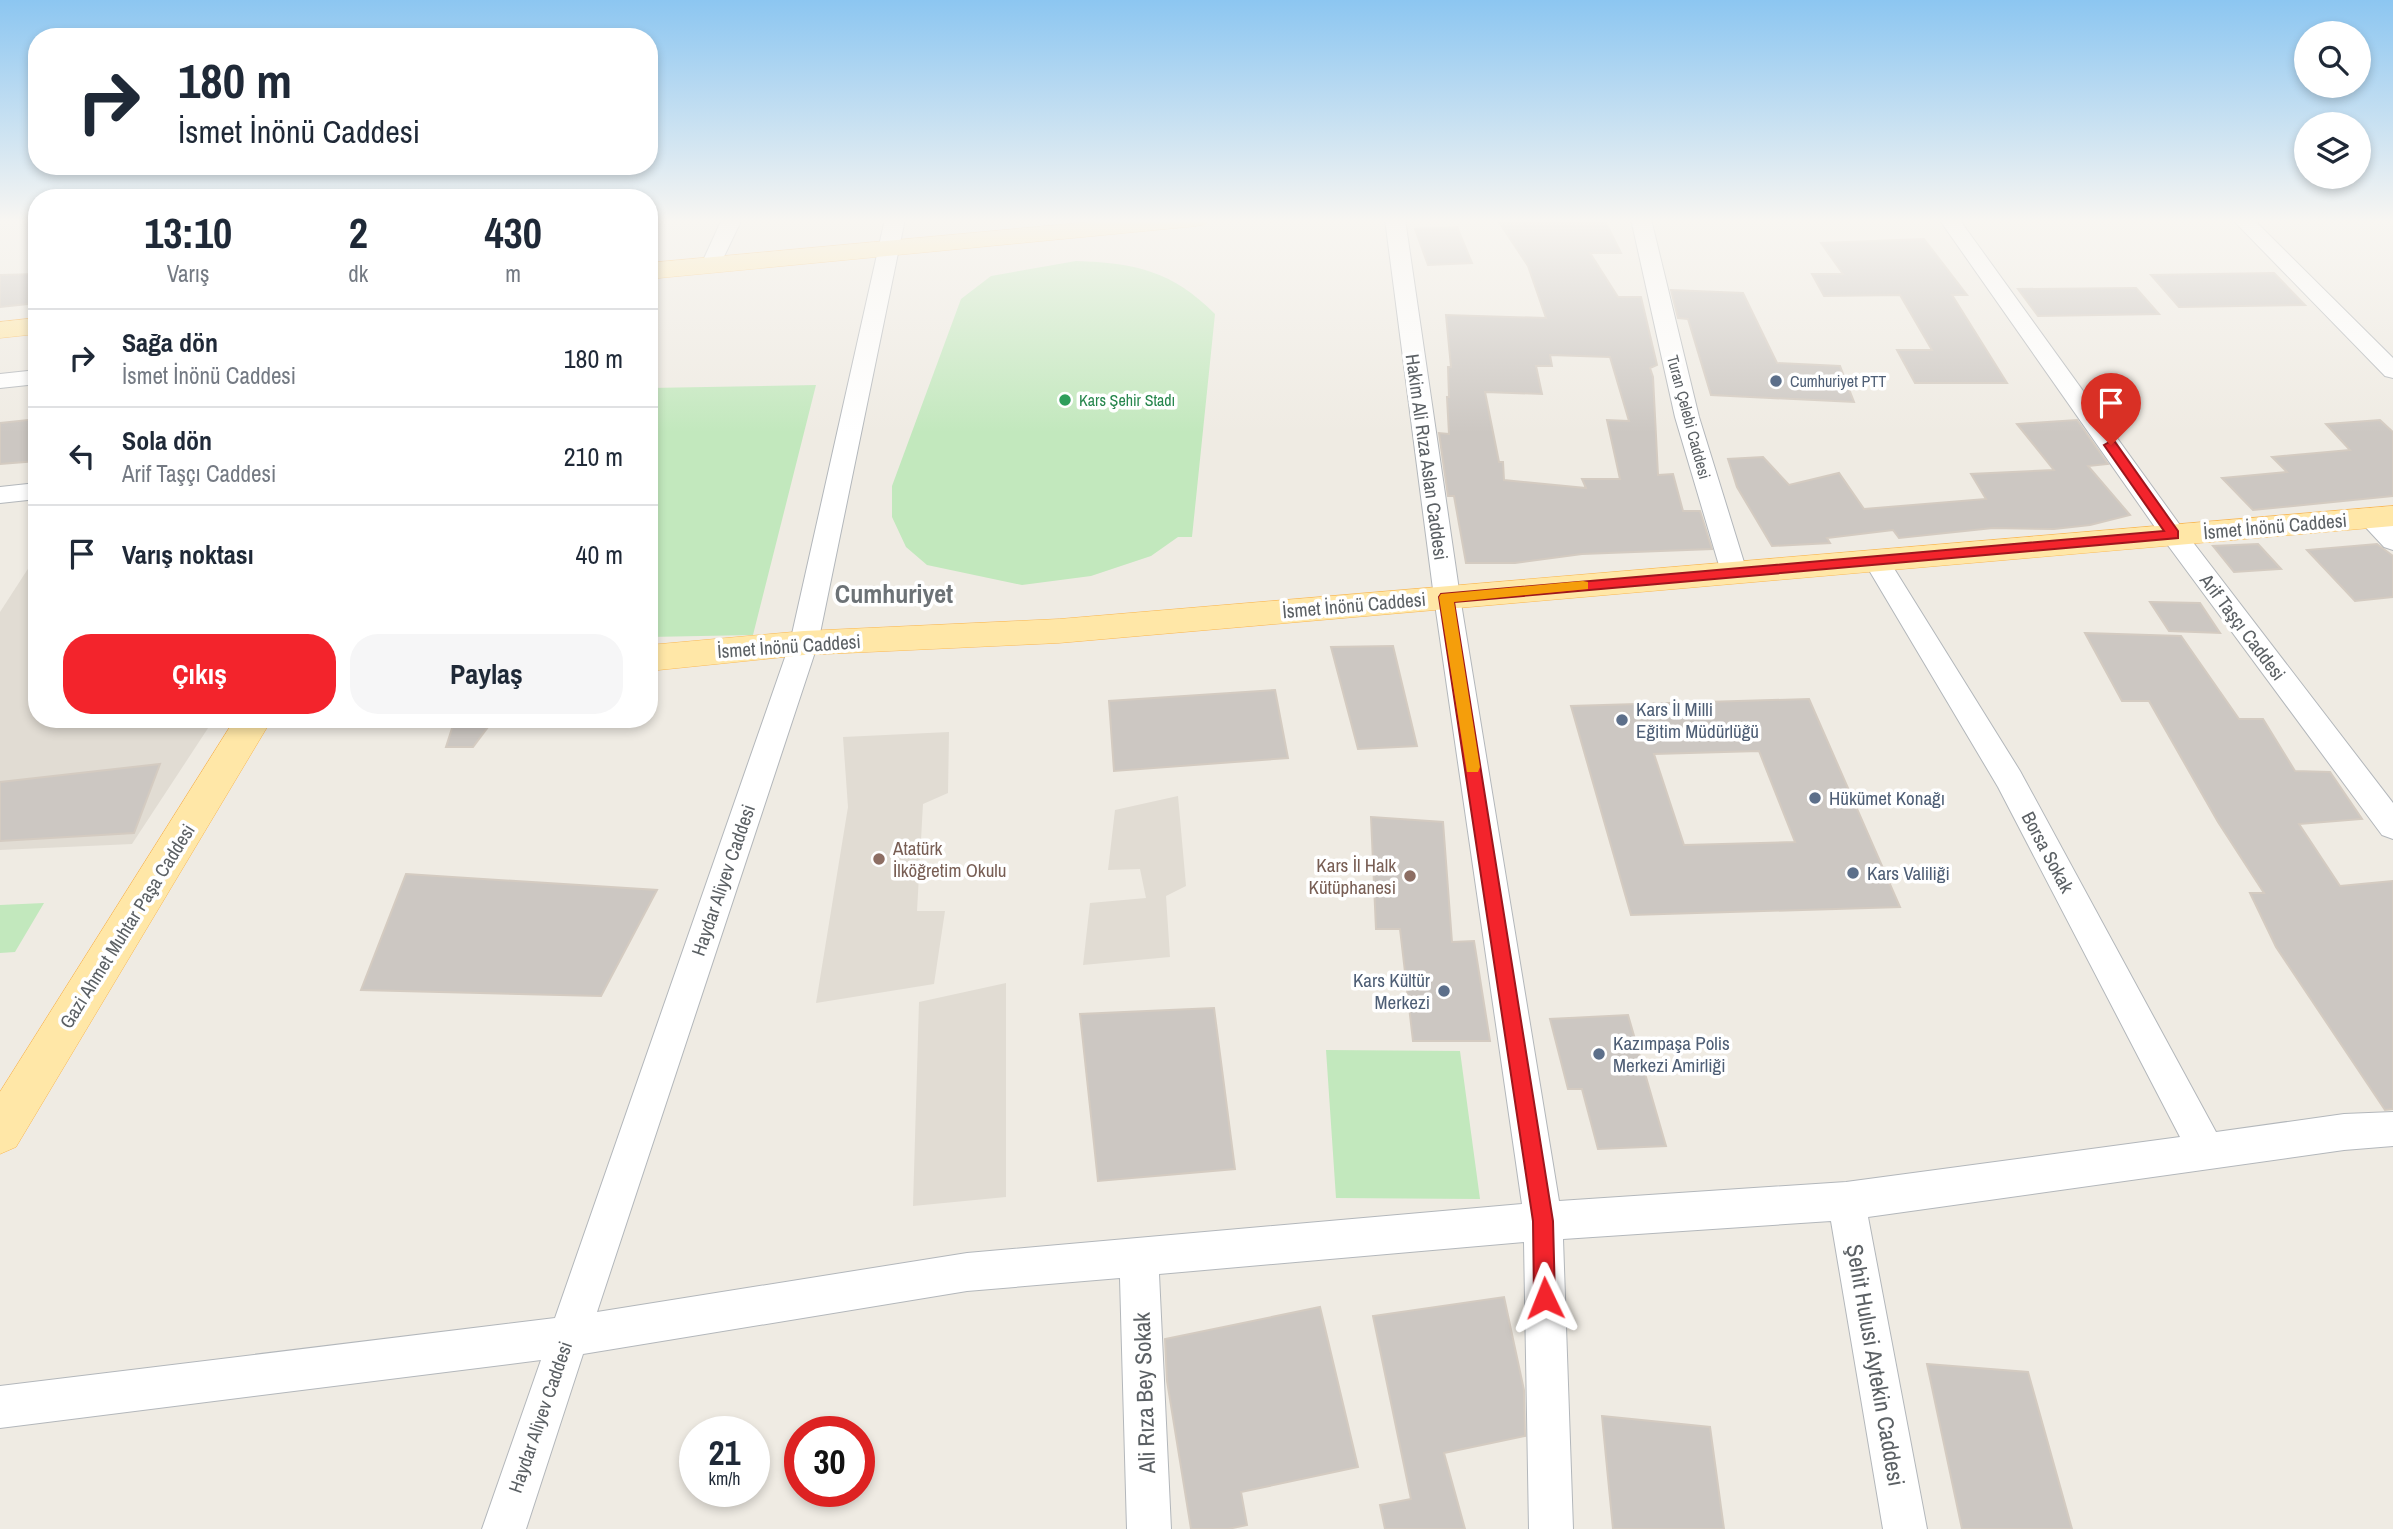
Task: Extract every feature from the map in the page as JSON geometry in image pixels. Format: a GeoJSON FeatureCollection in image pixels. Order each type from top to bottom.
{"type":"FeatureCollection","features":[{"type":"Feature","properties":{"kind":"main road"},"geometry":{"type":"LineString","coordinates":[[0,330],[28,328]]}},
{"type":"Feature","properties":{"kind":"main road","name":"İsmet İnönü Caddesi"},"geometry":{"type":"LineString","coordinates":[[658,657],[804,643],[1059,631],[2382,517]]}},
{"type":"Feature","properties":{"kind":"main road","name":"Gazi Ahmet Muhtar Paşa Caddesi"},"geometry":{"type":"LineString","coordinates":[[0,1132],[248,728]]}},
{"type":"Feature","properties":{"kind":"street","name":"Haydar Aliyev Caddesi"},"geometry":{"type":"LineString","coordinates":[[503,1529],[804,643],[878,290]]}},
{"type":"Feature","properties":{"kind":"street","name":"Hakim Ali Rıza Aslan Caddesi"},"geometry":{"type":"LineString","coordinates":[[1405,290],[1447,597],[1543,1221],[1551,1529]]}},
{"type":"Feature","properties":{"kind":"street","name":"Turan Çelebi Caddesi"},"geometry":{"type":"LineString","coordinates":[[1658,290],[1687,417],[1734,572]]}},
{"type":"Feature","properties":{"kind":"street","name":"Arif Taşçı Caddesi"},"geometry":{"type":"LineString","coordinates":[[2001,290],[2173,534],[2393,827]]}},
{"type":"Feature","properties":{"kind":"street"},"geometry":{"type":"LineString","coordinates":[[2313,290],[2393,371]]}},
{"type":"Feature","properties":{"kind":"street"},"geometry":{"type":"LineString","coordinates":[[0,381],[28,378]]}},
{"type":"Feature","properties":{"kind":"street"},"geometry":{"type":"LineString","coordinates":[[0,495],[28,492]]}},
{"type":"Feature","properties":{"kind":"street"},"geometry":{"type":"LineString","coordinates":[[2382,517],[2393,541]]}},
{"type":"Feature","properties":{"kind":"street","name":"Borsa Sokak"},"geometry":{"type":"LineString","coordinates":[[1876,560],[2009,779],[2207,1151]]}},
{"type":"Feature","properties":{"kind":"street"},"geometry":{"type":"LineString","coordinates":[[0,1407],[567,1337],[967,1272],[1543,1221],[1846,1201],[2351,1131],[2393,1129]]}},
{"type":"Feature","properties":{"kind":"street","name":"Şehit Hulusi Aytekin Caddesi"},"geometry":{"type":"LineString","coordinates":[[1846,1201],[1905,1529]]}},
{"type":"Feature","properties":{"kind":"street","name":"Ali Rıza Bey Sokak"},"geometry":{"type":"LineString","coordinates":[[1139,1257],[1149,1529]]}},
{"type":"Feature","properties":{"kind":"shaded area"},"geometry":{"type":"Polygon","coordinates":[[[28,569],[28,728],[208,728],[132,844],[0,850],[0,612],[28,569]]]}},
{"type":"Feature","properties":{"kind":"shaded area","name":"Atatürk İlköğretim Okulu"},"geometry":{"type":"Polygon","coordinates":[[[949,732],[948,793],[923,804],[917,911],[945,911],[934,984],[816,1003],[848,807],[843,737],[949,732]]]}},
{"type":"Feature","properties":{"kind":"shaded area"},"geometry":{"type":"Polygon","coordinates":[[[1178,796],[1186,886],[1166,896],[1170,957],[1083,965],[1090,903],[1146,898],[1140,869],[1108,870],[1115,810],[1178,796]]]}},
{"type":"Feature","properties":{"kind":"shaded area"},"geometry":{"type":"Polygon","coordinates":[[[1006,983],[1006,1197],[913,1206],[919,1002],[1006,983]]]}},
{"type":"Feature","properties":{"kind":"green space","name":"Kars Şehir Stadı"},"geometry":{"type":"Polygon","coordinates":[[[972,290],[1187,290],[1215,314],[1192,537],[1178,537],[1151,556],[1091,576],[1022,585],[927,565],[906,547],[892,517],[892,486],[961,299],[972,290]]]}},
{"type":"Feature","properties":{"kind":"green space"},"geometry":{"type":"Polygon","coordinates":[[[816,385],[753,635],[658,637],[658,388],[816,385]]]}},
{"type":"Feature","properties":{"kind":"green space"},"geometry":{"type":"Polygon","coordinates":[[[44,903],[15,952],[0,953],[0,905],[44,903]]]}},
{"type":"Feature","properties":{"kind":"green space"},"geometry":{"type":"Polygon","coordinates":[[[1326,1050],[1460,1051],[1480,1199],[1336,1198],[1326,1050]]]}},
{"type":"Feature","properties":{"kind":"building"},"geometry":{"type":"Polygon","coordinates":[[[0,290],[28,290],[28,304],[0,307],[0,290]]]}},
{"type":"Feature","properties":{"kind":"building"},"geometry":{"type":"Polygon","coordinates":[[[1536,290],[1614,290],[1618,297],[1641,297],[1657,365],[1650,368],[1653,377],[1658,475],[1673,474],[1683,511],[1700,511],[1712,549],[1582,554],[1515,563],[1466,563],[1454,496],[1448,496],[1439,433],[1449,434],[1447,397],[1448,367],[1451,367],[1446,315],[1546,318],[1536,290]],[[1550,355],[1552,366],[1536,366],[1542,394],[1485,392],[1499,462],[1503,462],[1504,480],[1586,488],[1582,479],[1620,479],[1607,420],[1629,421],[1610,357],[1550,355]]]}},
{"type":"Feature","properties":{"kind":"building"},"geometry":{"type":"Polygon","coordinates":[[[1671,290],[1743,293],[1777,363],[1840,366],[1854,402],[1711,395],[1688,319],[1678,318],[1671,290]]]}},
{"type":"Feature","properties":{"kind":"building"},"geometry":{"type":"Polygon","coordinates":[[[1821,290],[1963,290],[1967,295],[1952,295],[2007,383],[1915,383],[1897,350],[1932,350],[1900,295],[1824,296],[1821,290]]]}},
{"type":"Feature","properties":{"kind":"building"},"geometry":{"type":"Polygon","coordinates":[[[2019,290],[2138,290],[2159,314],[2038,316],[2019,290]]]}},
{"type":"Feature","properties":{"kind":"building"},"geometry":{"type":"Polygon","coordinates":[[[2164,290],[2291,290],[2305,305],[2179,307],[2164,290]]]}},
{"type":"Feature","properties":{"kind":"building"},"geometry":{"type":"Polygon","coordinates":[[[28,420],[28,462],[0,464],[0,423],[28,420]]]}},
{"type":"Feature","properties":{"kind":"building"},"geometry":{"type":"Polygon","coordinates":[[[2077,420],[2108,464],[2088,466],[2130,515],[2090,525],[2054,529],[1993,528],[1899,538],[1893,530],[1827,538],[1830,543],[1772,546],[1737,487],[1728,459],[1763,457],[1789,485],[1839,473],[1864,509],[1986,499],[1971,474],[2054,470],[2017,424],[2077,420]]]}},
{"type":"Feature","properties":{"kind":"building"},"geometry":{"type":"Polygon","coordinates":[[[2380,420],[2393,432],[2393,496],[2253,510],[2222,478],[2287,472],[2272,457],[2350,450],[2326,424],[2380,420]]]}},
{"type":"Feature","properties":{"kind":"building"},"geometry":{"type":"Polygon","coordinates":[[[2258,544],[2281,569],[2234,572],[2213,546],[2258,544]]]}},
{"type":"Feature","properties":{"kind":"building"},"geometry":{"type":"Polygon","coordinates":[[[2377,544],[2393,556],[2393,597],[2355,601],[2307,550],[2377,544]]]}},
{"type":"Feature","properties":{"kind":"building"},"geometry":{"type":"Polygon","coordinates":[[[2150,602],[2200,603],[2220,633],[2169,631],[2150,602]]]}},
{"type":"Feature","properties":{"kind":"building"},"geometry":{"type":"Polygon","coordinates":[[[2085,633],[2181,636],[2239,719],[2263,719],[2295,771],[2330,772],[2362,819],[2299,824],[2340,886],[2393,881],[2393,1109],[2385,1110],[2276,947],[2250,893],[2264,893],[2218,822],[2149,701],[2122,701],[2085,633]]]}},
{"type":"Feature","properties":{"kind":"building"},"geometry":{"type":"Polygon","coordinates":[[[1393,646],[1417,746],[1358,749],[1331,647],[1393,646]]]}},
{"type":"Feature","properties":{"kind":"building"},"geometry":{"type":"Polygon","coordinates":[[[1275,690],[1288,758],[1114,771],[1109,701],[1275,690]]]}},
{"type":"Feature","properties":{"kind":"building","name":"Hükümet Konağı"},"geometry":{"type":"Polygon","coordinates":[[[1809,699],[1900,907],[1631,915],[1571,706],[1809,699]],[[1759,751],[1654,754],[1684,845],[1795,842],[1759,751]]]}},
{"type":"Feature","properties":{"kind":"building"},"geometry":{"type":"Polygon","coordinates":[[[452,728],[487,728],[473,747],[446,747],[452,728]]]}},
{"type":"Feature","properties":{"kind":"building"},"geometry":{"type":"Polygon","coordinates":[[[160,764],[134,833],[0,841],[0,782],[160,764]]]}},
{"type":"Feature","properties":{"kind":"building"},"geometry":{"type":"Polygon","coordinates":[[[1371,817],[1443,822],[1452,942],[1474,941],[1490,1041],[1413,1041],[1400,929],[1376,929],[1371,817]]]}},
{"type":"Feature","properties":{"kind":"building"},"geometry":{"type":"Polygon","coordinates":[[[406,874],[657,890],[601,996],[361,990],[406,874]]]}},
{"type":"Feature","properties":{"kind":"building"},"geometry":{"type":"Polygon","coordinates":[[[1214,1008],[1235,1169],[1098,1181],[1080,1014],[1214,1008]]]}},
{"type":"Feature","properties":{"kind":"building","name":"Kazımpaşa Polis Merkezi Amirliği"},"geometry":{"type":"Polygon","coordinates":[[[1628,1015],[1666,1146],[1598,1149],[1582,1089],[1568,1089],[1550,1019],[1628,1015]]]}},
{"type":"Feature","properties":{"kind":"building"},"geometry":{"type":"Polygon","coordinates":[[[1504,1297],[1524,1390],[1525,1436],[1444,1453],[1465,1529],[1385,1529],[1380,1505],[1411,1499],[1373,1316],[1504,1297]]]}},
{"type":"Feature","properties":{"kind":"building"},"geometry":{"type":"Polygon","coordinates":[[[1320,1307],[1358,1467],[1241,1492],[1247,1525],[1228,1529],[1191,1529],[1167,1381],[1165,1339],[1320,1307]]]}},
{"type":"Feature","properties":{"kind":"building"},"geometry":{"type":"Polygon","coordinates":[[[1927,1364],[2028,1372],[2072,1529],[1962,1529],[1927,1364]]]}},
{"type":"Feature","properties":{"kind":"building"},"geometry":{"type":"Polygon","coordinates":[[[1602,1416],[1710,1427],[1724,1529],[1613,1529],[1602,1416]]]}},
{"type":"Feature","properties":{"kind":"slow traffic"},"geometry":{"type":"LineString","coordinates":[[1472,767],[1447,597],[1583,586]]}},
{"type":"Feature","properties":{"kind":"place","name":"Cumhuriyet PTT"},"geometry":{"type":"Point","coordinates":[1776,381]}},
{"type":"Feature","properties":{"kind":"place","name":"Kars Şehir Stadı"},"geometry":{"type":"Point","coordinates":[1065,400]}},
{"type":"Feature","properties":{"kind":"place","name":"Kars İl Milli Eğitim Müdürlüğü"},"geometry":{"type":"Point","coordinates":[1622,720]}},
{"type":"Feature","properties":{"kind":"place","name":"Hükümet Konağı"},"geometry":{"type":"Point","coordinates":[1815,798]}},
{"type":"Feature","properties":{"kind":"place","name":"Atatürk İlköğretim Okulu"},"geometry":{"type":"Point","coordinates":[879,859]}},
{"type":"Feature","properties":{"kind":"place","name":"Kars Valiliği"},"geometry":{"type":"Point","coordinates":[1853,873]}},
{"type":"Feature","properties":{"kind":"place","name":"Kars İl Halk Kütüphanesi"},"geometry":{"type":"Point","coordinates":[1410,876]}},
{"type":"Feature","properties":{"kind":"place","name":"Kars Kültür Merkezi"},"geometry":{"type":"Point","coordinates":[1444,991]}},
{"type":"Feature","properties":{"kind":"place","name":"Kazımpaşa Polis Merkezi Amirliği"},"geometry":{"type":"Point","coordinates":[1599,1054]}},
{"type":"Feature","properties":{"kind":"district","name":"Cumhuriyet"},"geometry":{"type":"Point","coordinates":[894,593]}},
{"type":"Feature","properties":{"kind":"route"},"geometry":{"type":"LineString","coordinates":[[1545,1298],[1543,1221],[1447,597],[2173,534],[2111,445]]}}]}
